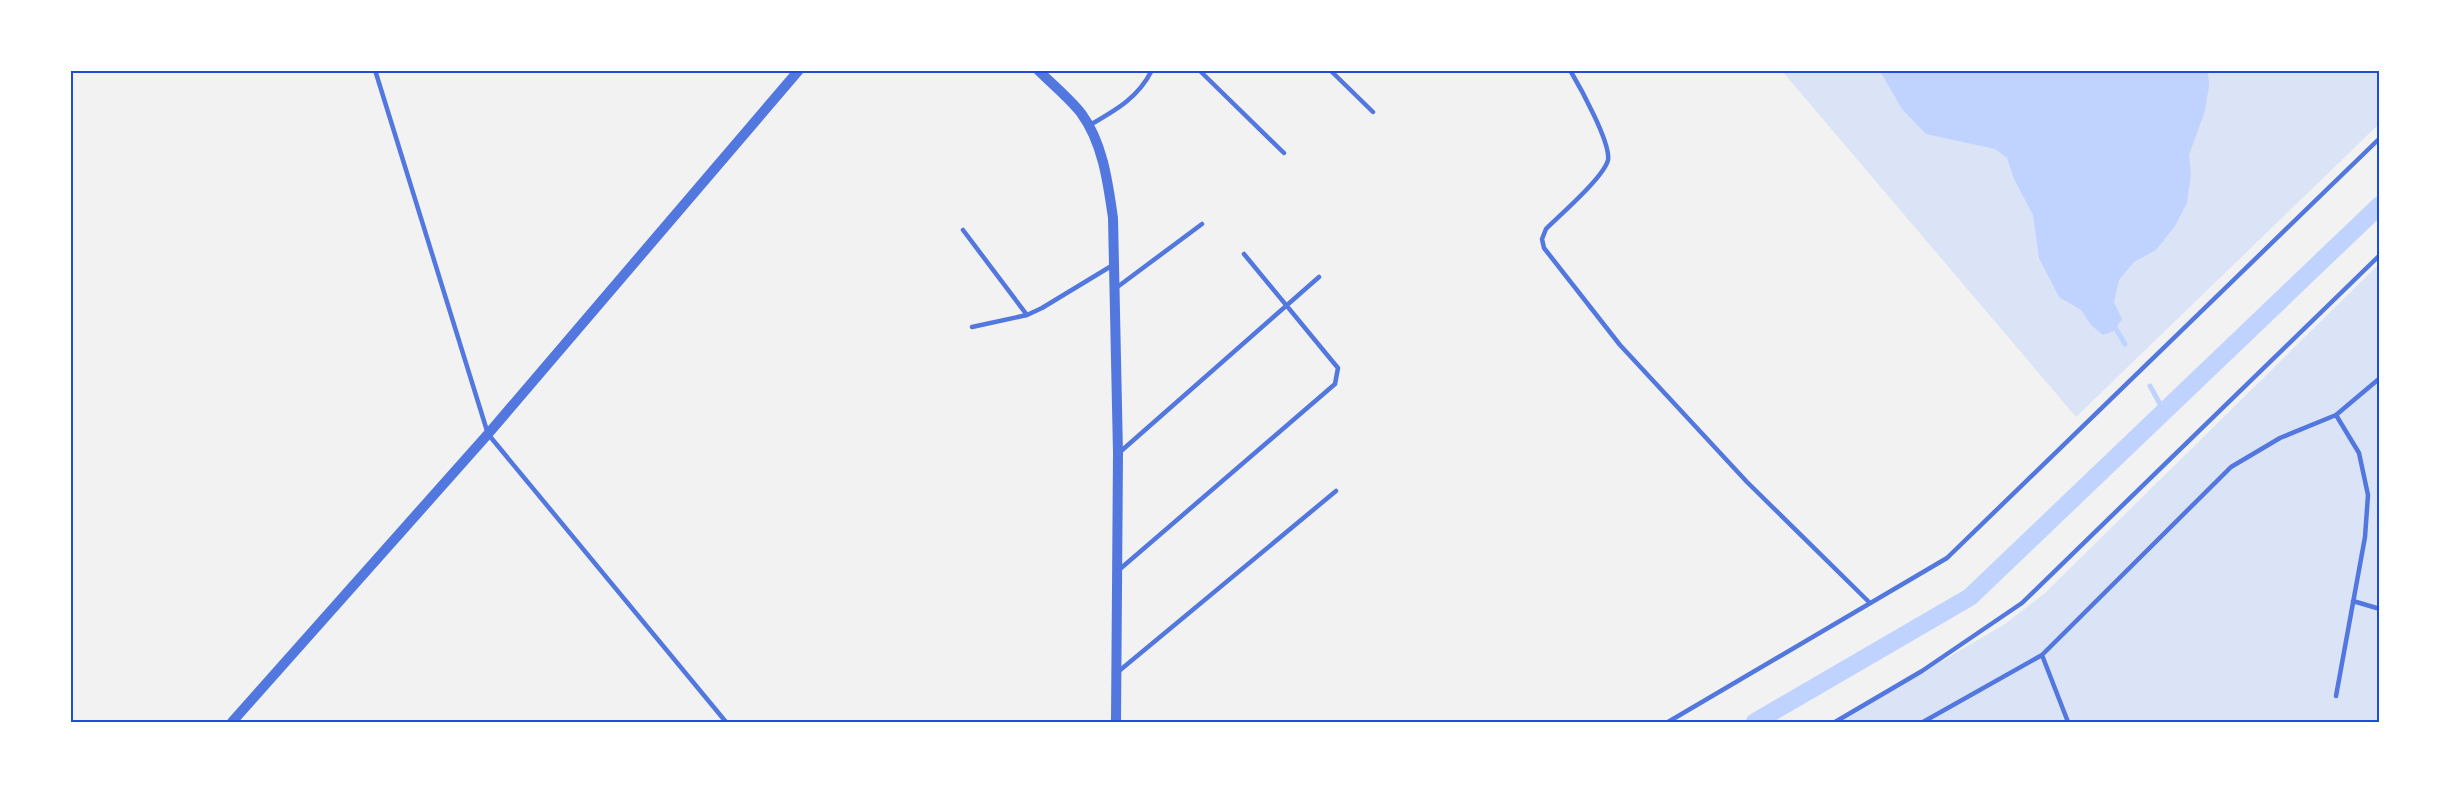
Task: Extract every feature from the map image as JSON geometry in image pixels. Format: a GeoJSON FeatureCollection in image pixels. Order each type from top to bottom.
{"type":"FeatureCollection","features":[{"type":"Feature","properties":{"kind":"street"},"geometry":{"type":"LineString","coordinates":[[232,723],[488,434],[799,70]]}},
{"type":"Feature","properties":{"kind":"street"},"geometry":{"type":"LineString","coordinates":[[1038,70],[1081,114],[1088,126],[1096,142],[1108,182],[1113,218],[1118,453],[1116,723]]}},
{"type":"Feature","properties":{"kind":"lane"},"geometry":{"type":"LineString","coordinates":[[375,70],[488,434],[726,723]]}},
{"type":"Feature","properties":{"kind":"lane"},"geometry":{"type":"LineString","coordinates":[[1088,126],[1124,105],[1141,90],[1152,70]]}},
{"type":"Feature","properties":{"kind":"lane"},"geometry":{"type":"LineString","coordinates":[[1199,70],[1284,153]]}},
{"type":"Feature","properties":{"kind":"lane"},"geometry":{"type":"LineString","coordinates":[[1330,70],[1373,112]]}},
{"type":"Feature","properties":{"kind":"lane"},"geometry":{"type":"LineString","coordinates":[[1570,70],[1607,144],[1607,162],[1593,182],[1546,229],[1542,239],[1544,248],[1620,345],[1747,482],[1870,603]]}},
{"type":"Feature","properties":{"kind":"lane"},"geometry":{"type":"LineString","coordinates":[[1668,723],[1947,558],[2379,138]]}},
{"type":"Feature","properties":{"kind":"lane"},"geometry":{"type":"LineString","coordinates":[[1116,288],[1202,224]]}},
{"type":"Feature","properties":{"kind":"lane"},"geometry":{"type":"LineString","coordinates":[[963,230],[1027,315]]}},
{"type":"Feature","properties":{"kind":"lane"},"geometry":{"type":"LineString","coordinates":[[1118,570],[1335,384],[1338,368],[1244,254]]}},
{"type":"Feature","properties":{"kind":"lane"},"geometry":{"type":"LineString","coordinates":[[1835,723],[1922,671],[2022,603],[2379,258]]}},
{"type":"Feature","properties":{"kind":"lane"},"geometry":{"type":"LineString","coordinates":[[972,327],[1027,315],[1115,263]]}},
{"type":"Feature","properties":{"kind":"lane"},"geometry":{"type":"LineString","coordinates":[[1118,453],[1319,277]]}},
{"type":"Feature","properties":{"kind":"lane"},"geometry":{"type":"LineString","coordinates":[[1923,723],[2042,656],[2231,467],[2280,438],[2336,415],[2379,378]]}},
{"type":"Feature","properties":{"kind":"lane"},"geometry":{"type":"LineString","coordinates":[[2336,415],[2359,453],[2368,495],[2365,537],[2336,696]]}},
{"type":"Feature","properties":{"kind":"lane"},"geometry":{"type":"LineString","coordinates":[[1117,673],[1336,491]]}},
{"type":"Feature","properties":{"kind":"lane"},"geometry":{"type":"LineString","coordinates":[[2354,601],[2379,609]]}},
{"type":"Feature","properties":{"kind":"lane"},"geometry":{"type":"LineString","coordinates":[[2042,656],[2068,723]]}},
{"type":"Feature","properties":{"kind":"shaded area"},"geometry":{"type":"Polygon","coordinates":[[[1782,71],[2379,71],[2379,124],[2076,417],[1782,71]]]}},
{"type":"Feature","properties":{"kind":"shaded area"},"geometry":{"type":"Polygon","coordinates":[[[2379,264],[2379,722],[1838,722],[2005,624],[2045,593],[2379,264]]]}},
{"type":"Feature","properties":{"kind":"water"},"geometry":{"type":"Polygon","coordinates":[[[1880,71],[2208,71],[2209,86],[2205,111],[2189,155],[2191,174],[2187,203],[2175,226],[2156,250],[2134,262],[2119,280],[2114,302],[2122,319],[2114,331],[2103,335],[2091,325],[2081,310],[2059,297],[2039,258],[2033,215],[2014,179],[2007,158],[1995,149],[1926,134],[1902,109],[1880,71]]]}},
{"type":"Feature","properties":{"kind":"waterway"},"geometry":{"type":"LineString","coordinates":[[1755,722],[1970,597],[2380,205]]}},
{"type":"Feature","properties":{"kind":"waterway"},"geometry":{"type":"LineString","coordinates":[[2113,324],[2125,344]]}},
{"type":"Feature","properties":{"kind":"waterway"},"geometry":{"type":"LineString","coordinates":[[2150,386],[2164,411]]}}]}
